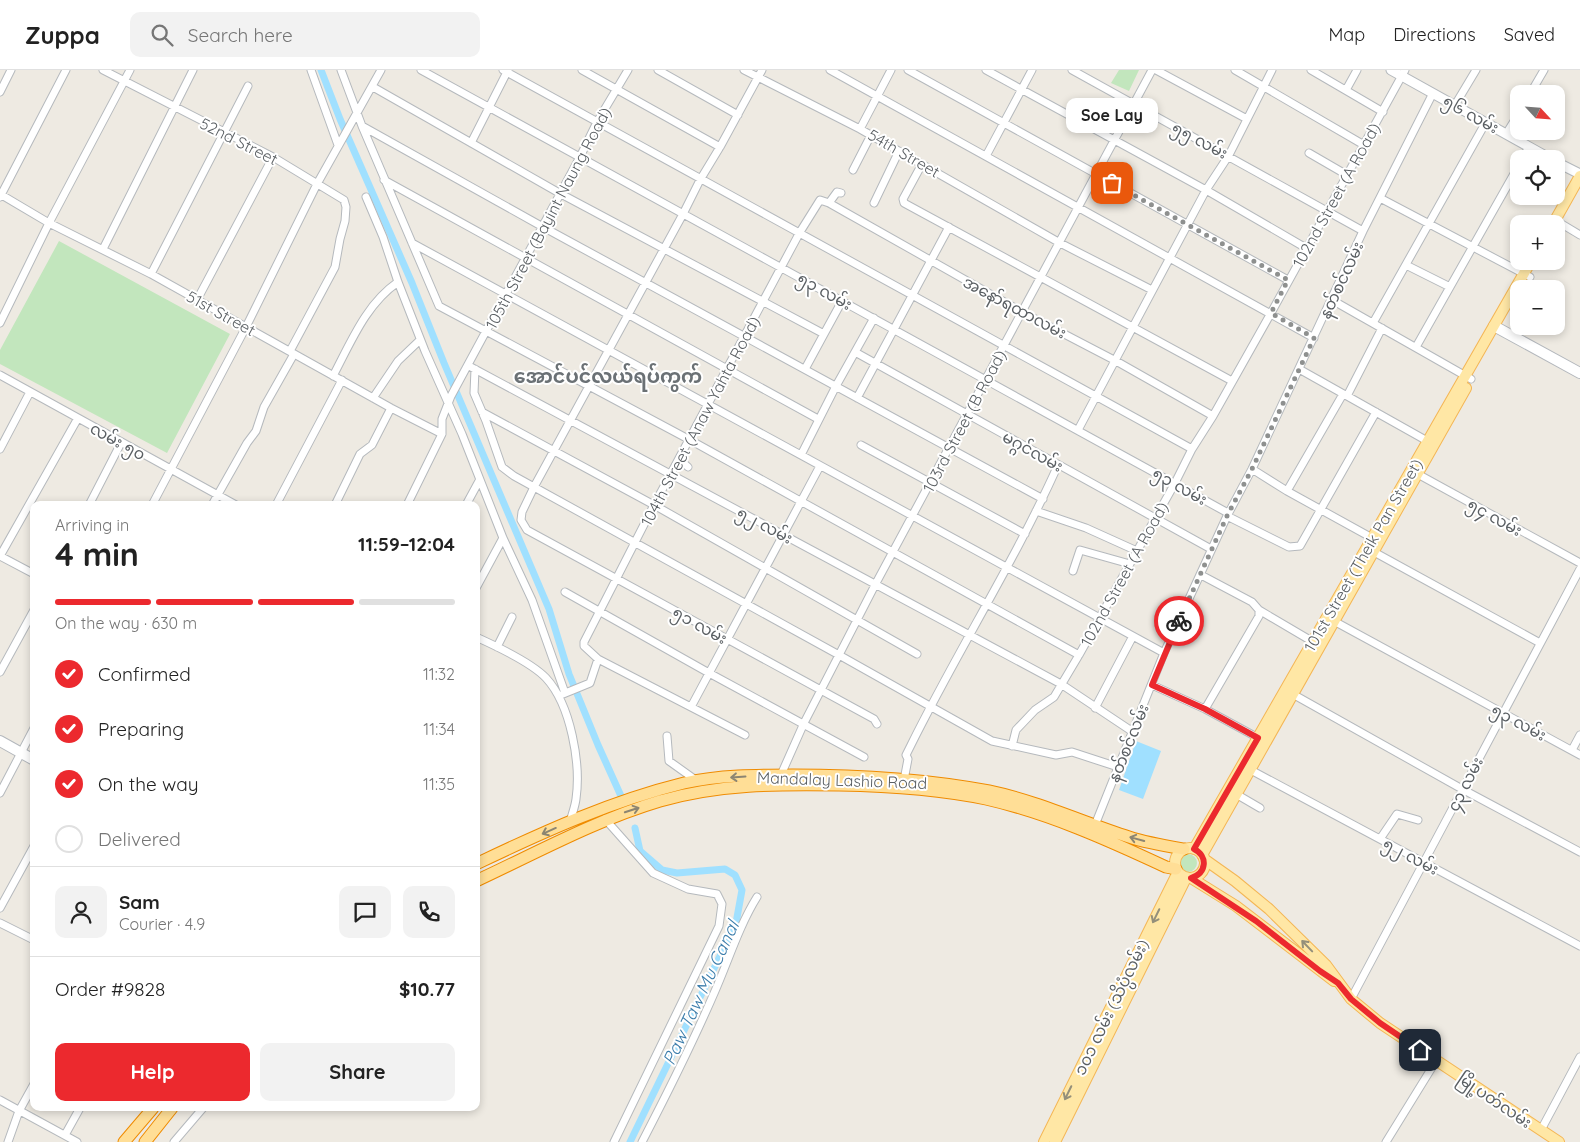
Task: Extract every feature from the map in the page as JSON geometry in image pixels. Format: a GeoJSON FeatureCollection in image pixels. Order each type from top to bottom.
{"type":"FeatureCollection","features":[{"type":"Feature","properties":{"kind":"highway","name":"Mandalay Lashio Road"},"geometry":{"type":"LineString","coordinates":[[480,862],[624,800],[698,781],[724,778],[904,780],[990,791],[1129,837],[1196,853]]}},
{"type":"Feature","properties":{"kind":"highway"},"geometry":{"type":"LineString","coordinates":[[480,879],[606,820],[660,801],[724,787],[780,779],[876,786],[986,799],[1079,828],[1183,874]]}},
{"type":"Feature","properties":{"kind":"highway"},"geometry":{"type":"LineString","coordinates":[[124,1142],[151,1111]]}},
{"type":"Feature","properties":{"kind":"highway"},"geometry":{"type":"LineString","coordinates":[[140,1124],[149,1137],[170,1111]]}},
{"type":"Feature","properties":{"kind":"main road"},"geometry":{"type":"LineString","coordinates":[[1561,215],[1580,175]]}},
{"type":"Feature","properties":{"kind":"main road"},"geometry":{"type":"LineString","coordinates":[[1563,215],[1580,189]]}},
{"type":"Feature","properties":{"kind":"main road","name":"101st Street (Theik Pan Street)"},"geometry":{"type":"LineString","coordinates":[[1526,280],[1528,270]]}},
{"type":"Feature","properties":{"kind":"main road","name":"101st Street (Theik Pan Street)"},"geometry":{"type":"LineString","coordinates":[[1196,853],[1468,377],[1531,270]]}},
{"type":"Feature","properties":{"kind":"main road","name":"101st Street (Theik Pan Street)"},"geometry":{"type":"LineString","coordinates":[[1497,327],[1510,309]]}},
{"type":"Feature","properties":{"kind":"main road"},"geometry":{"type":"LineString","coordinates":[[1497,327],[1580,373]]}},
{"type":"Feature","properties":{"kind":"main road","name":"101st Street (Theik Pan Street)"},"geometry":{"type":"LineString","coordinates":[[1330,619],[1374,552],[1375,540]]}},
{"type":"Feature","properties":{"kind":"main road"},"geometry":{"type":"LineString","coordinates":[[0,742],[30,758]]}},
{"type":"Feature","properties":{"kind":"main road","name":"101st Street (Theik Pan Street)"},"geometry":{"type":"LineString","coordinates":[[1196,853],[1236,794],[1246,767]]}},
{"type":"Feature","properties":{"kind":"main road"},"geometry":{"type":"LineString","coordinates":[[1183,874],[1200,873],[1203,869],[1196,853]]}},
{"type":"Feature","properties":{"kind":"main road"},"geometry":{"type":"LineString","coordinates":[[1196,853],[1235,880],[1269,909],[1326,965],[1338,983],[1236,906],[1183,874],[1176,857],[1196,853]]}},
{"type":"Feature","properties":{"kind":"main road","name":"၁၀၁ လမ်း (သိပ္ပံလမ်း)"},"geometry":{"type":"LineString","coordinates":[[1044,1142],[1183,874]]}},
{"type":"Feature","properties":{"kind":"main road","name":"၁၀၁ လမ်း (သိပ္ပံလမ်း)"},"geometry":{"type":"LineString","coordinates":[[1055,1142],[1183,874]]}},
{"type":"Feature","properties":{"kind":"main road","name":"မြို့ပတ်လမ်း"},"geometry":{"type":"LineString","coordinates":[[1338,983],[1351,999],[1380,1023],[1559,1142]]}},
{"type":"Feature","properties":{"kind":"street"},"geometry":{"type":"LineString","coordinates":[[0,92],[11,70]]}},
{"type":"Feature","properties":{"kind":"street"},"geometry":{"type":"LineString","coordinates":[[0,195],[66,70]]}},
{"type":"Feature","properties":{"kind":"street","name":"52nd Street"},"geometry":{"type":"LineString","coordinates":[[103,70],[273,157],[344,200],[346,212],[335,267],[292,352]]}},
{"type":"Feature","properties":{"kind":"street"},"geometry":{"type":"LineString","coordinates":[[0,323],[49,223],[130,70]]}},
{"type":"Feature","properties":{"kind":"street"},"geometry":{"type":"LineString","coordinates":[[104,249],[193,70]]}},
{"type":"Feature","properties":{"kind":"street"},"geometry":{"type":"LineString","coordinates":[[311,70],[340,142]]}},
{"type":"Feature","properties":{"kind":"street"},"geometry":{"type":"LineString","coordinates":[[341,70],[356,117],[362,126],[436,304],[690,440],[893,554],[1079,655]]}},
{"type":"Feature","properties":{"kind":"street"},"geometry":{"type":"LineString","coordinates":[[154,501],[246,327],[317,184],[381,70]]}},
{"type":"Feature","properties":{"kind":"street","name":"၅၃ လမ်း"},"geometry":{"type":"LineString","coordinates":[[421,70],[1292,548],[1303,543],[1320,509]]}},
{"type":"Feature","properties":{"kind":"street"},"geometry":{"type":"LineString","coordinates":[[582,70],[720,147]]}},
{"type":"Feature","properties":{"kind":"street","name":"105th Street (Bayint Naung Road)"},"geometry":{"type":"LineString","coordinates":[[448,405],[451,396],[464,375],[472,368],[487,331],[561,194],[597,122],[628,70]]}},
{"type":"Feature","properties":{"kind":"street"},"geometry":{"type":"LineString","coordinates":[[658,70],[738,115]]}},
{"type":"Feature","properties":{"kind":"street","name":"54th Street"},"geometry":{"type":"LineString","coordinates":[[744,70],[860,129],[1060,243],[1152,290]]}},
{"type":"Feature","properties":{"kind":"street"},"geometry":{"type":"LineString","coordinates":[[534,487],[684,214],[700,180],[762,70]]}},
{"type":"Feature","properties":{"kind":"street"},"geometry":{"type":"LineString","coordinates":[[830,70],[1314,338]]}},
{"type":"Feature","properties":{"kind":"street"},"geometry":{"type":"LineString","coordinates":[[860,129],[891,70]]}},
{"type":"Feature","properties":{"kind":"street"},"geometry":{"type":"LineString","coordinates":[[908,70],[1288,280]]}},
{"type":"Feature","properties":{"kind":"street"},"geometry":{"type":"LineString","coordinates":[[986,70],[1206,190],[1306,248]]}},
{"type":"Feature","properties":{"kind":"street"},"geometry":{"type":"LineString","coordinates":[[986,156],[1032,70]]}},
{"type":"Feature","properties":{"kind":"street","name":"၅၅ လမ်း"},"geometry":{"type":"LineString","coordinates":[[1072,70],[1229,155],[1363,231]]}},
{"type":"Feature","properties":{"kind":"street"},"geometry":{"type":"LineString","coordinates":[[1154,70],[1247,119]]}},
{"type":"Feature","properties":{"kind":"street","name":"103rd Street (B Road)"},"geometry":{"type":"LineString","coordinates":[[780,779],[804,723],[875,585],[1078,207],[1154,70]]}},
{"type":"Feature","properties":{"kind":"street"},"geometry":{"type":"LineString","coordinates":[[1235,70],[1364,145]]}},
{"type":"Feature","properties":{"kind":"street"},"geometry":{"type":"LineString","coordinates":[[1078,430],[1206,190],[1229,155],[1272,70]]}},
{"type":"Feature","properties":{"kind":"street"},"geometry":{"type":"LineString","coordinates":[[1311,70],[1383,112]]}},
{"type":"Feature","properties":{"kind":"street"},"geometry":{"type":"LineString","coordinates":[[1346,90],[1357,70]]}},
{"type":"Feature","properties":{"kind":"street","name":"၅၆ လမ်း"},"geometry":{"type":"LineString","coordinates":[[1391,70],[1403,73],[1433,93],[1534,150]]}},
{"type":"Feature","properties":{"kind":"street"},"geometry":{"type":"LineString","coordinates":[[1455,105],[1476,70]]}},
{"type":"Feature","properties":{"kind":"street"},"geometry":{"type":"LineString","coordinates":[[1535,85],[1544,70]]}},
{"type":"Feature","properties":{"kind":"street"},"geometry":{"type":"LineString","coordinates":[[471,143],[506,71],[700,180],[800,232],[1192,449]]}},
{"type":"Feature","properties":{"kind":"street","name":"102nd Street (A Road)"},"geometry":{"type":"LineString","coordinates":[[1012,746],[1016,730],[1035,710],[1054,697],[1100,619],[1192,449],[1213,416],[1271,313],[1403,73]]}},
{"type":"Feature","properties":{"kind":"street"},"geometry":{"type":"LineString","coordinates":[[151,274],[248,86]]}},
{"type":"Feature","properties":{"kind":"street"},"geometry":{"type":"LineString","coordinates":[[373,87],[561,194],[824,334]]}},
{"type":"Feature","properties":{"kind":"street","name":"နတ်စင်လမ်း"},"geometry":{"type":"LineString","coordinates":[[1095,825],[1164,653],[1201,575],[1211,549],[1252,469],[1363,231],[1433,93]]}},
{"type":"Feature","properties":{"kind":"street"},"geometry":{"type":"LineString","coordinates":[[1373,323],[1486,122]]}},
{"type":"Feature","properties":{"kind":"street"},"geometry":{"type":"LineString","coordinates":[[362,126],[543,227],[1043,498]]}},
{"type":"Feature","properties":{"kind":"street"},"geometry":{"type":"LineString","coordinates":[[1506,134],[1510,128]]}},
{"type":"Feature","properties":{"kind":"street"},"geometry":{"type":"LineString","coordinates":[[853,170],[871,135]]}},
{"type":"Feature","properties":{"kind":"street"},"geometry":{"type":"LineString","coordinates":[[874,203],[899,151]]}},
{"type":"Feature","properties":{"kind":"street"},"geometry":{"type":"LineString","coordinates":[[1309,153],[1346,175]]}},
{"type":"Feature","properties":{"kind":"street"},"geometry":{"type":"LineString","coordinates":[[197,300],[273,157]]}},
{"type":"Feature","properties":{"kind":"street"},"geometry":{"type":"LineString","coordinates":[[922,164],[903,201],[1232,381]]}},
{"type":"Feature","properties":{"kind":"street"},"geometry":{"type":"LineString","coordinates":[[1565,167],[1580,175]]}},
{"type":"Feature","properties":{"kind":"street"},"geometry":{"type":"LineString","coordinates":[[384,179],[818,420]]}},
{"type":"Feature","properties":{"kind":"street"},"geometry":{"type":"LineString","coordinates":[[1416,348],[1510,181]]}},
{"type":"Feature","properties":{"kind":"street"},"geometry":{"type":"LineString","coordinates":[[829,203],[837,192],[841,193]]}},
{"type":"Feature","properties":{"kind":"street","name":"51st Street"},"geometry":{"type":"LineString","coordinates":[[0,195],[49,223],[151,274],[391,408],[442,434]]}},
{"type":"Feature","properties":{"kind":"street"},"geometry":{"type":"LineString","coordinates":[[366,197],[383,237],[420,340],[462,434],[503,538],[532,600],[565,693]]}},
{"type":"Feature","properties":{"kind":"street"},"geometry":{"type":"LineString","coordinates":[[1380,198],[1527,275]]}},
{"type":"Feature","properties":{"kind":"street","name":"အနော်ရထာလမ်း"},"geometry":{"type":"LineString","coordinates":[[818,202],[822,200],[829,203],[930,261],[1116,361],[1213,416]]}},
{"type":"Feature","properties":{"kind":"street","name":"104th Street (Anaw Yahta Road)"},"geometry":{"type":"LineString","coordinates":[[598,659],[584,646],[584,642],[634,542],[764,303],[800,232],[818,202]]}},
{"type":"Feature","properties":{"kind":"street"},"geometry":{"type":"LineString","coordinates":[[857,398],[949,227]]}},
{"type":"Feature","properties":{"kind":"street"},"geometry":{"type":"LineString","coordinates":[[1565,229],[1580,235]]}},
{"type":"Feature","properties":{"kind":"street"},"geometry":{"type":"LineString","coordinates":[[411,243],[1164,653]]}},
{"type":"Feature","properties":{"kind":"street"},"geometry":{"type":"LineString","coordinates":[[1406,265],[1450,286]]}},
{"type":"Feature","properties":{"kind":"street"},"geometry":{"type":"LineString","coordinates":[[333,376],[369,310],[384,292],[398,282]]}},
{"type":"Feature","properties":{"kind":"street"},"geometry":{"type":"LineString","coordinates":[[1332,300],[1468,377]]}},
{"type":"Feature","properties":{"kind":"street"},"geometry":{"type":"LineString","coordinates":[[805,369],[842,301]]}},
{"type":"Feature","properties":{"kind":"street"},"geometry":{"type":"LineString","coordinates":[[801,455],[836,386],[874,318]]}},
{"type":"Feature","properties":{"kind":"street"},"geometry":{"type":"LineString","coordinates":[[1287,491],[1345,395],[1382,328]]}},
{"type":"Feature","properties":{"kind":"street"},"geometry":{"type":"LineString","coordinates":[[373,398],[398,361],[420,340]]}},
{"type":"Feature","properties":{"kind":"street"},"geometry":{"type":"LineString","coordinates":[[214,501],[256,431],[264,407],[292,352]]}},
{"type":"Feature","properties":{"kind":"street","name":"မဂ္ဂင်လမ်း"},"geometry":{"type":"LineString","coordinates":[[855,352],[1211,549]]}},
{"type":"Feature","properties":{"kind":"street"},"geometry":{"type":"LineString","coordinates":[[472,368],[473,387],[502,467],[514,476],[839,654],[992,741],[1056,755],[1072,752],[1118,767]]}},
{"type":"Feature","properties":{"kind":"street","name":"၅၂ လမ်း"},"geometry":{"type":"LineString","coordinates":[[472,368],[1061,684],[1133,732]]}},
{"type":"Feature","properties":{"kind":"street"},"geometry":{"type":"LineString","coordinates":[[1298,369],[1431,443]]}},
{"type":"Feature","properties":{"kind":"street","name":"လမ်း ၅၀"},"geometry":{"type":"LineString","coordinates":[[0,375],[229,501]]}},
{"type":"Feature","properties":{"kind":"street"},"geometry":{"type":"LineString","coordinates":[[278,501],[342,380]]}},
{"type":"Feature","properties":{"kind":"street"},"geometry":{"type":"LineString","coordinates":[[0,449],[30,392]]}},
{"type":"Feature","properties":{"kind":"street"},"geometry":{"type":"LineString","coordinates":[[409,501],[442,434],[442,419],[448,405]]}},
{"type":"Feature","properties":{"kind":"street"},"geometry":{"type":"LineString","coordinates":[[337,501],[360,454],[372,445],[391,408]]}},
{"type":"Feature","properties":{"kind":"street"},"geometry":{"type":"LineString","coordinates":[[482,412],[654,505],[918,654]]}},
{"type":"Feature","properties":{"kind":"street"},"geometry":{"type":"LineString","coordinates":[[1320,509],[1376,412]]}},
{"type":"Feature","properties":{"kind":"street"},"geometry":{"type":"LineString","coordinates":[[31,501],[78,418]]}},
{"type":"Feature","properties":{"kind":"street"},"geometry":{"type":"LineString","coordinates":[[91,501],[121,443]]}},
{"type":"Feature","properties":{"kind":"street"},"geometry":{"type":"LineString","coordinates":[[861,444],[1024,534]]}},
{"type":"Feature","properties":{"kind":"street"},"geometry":{"type":"LineString","coordinates":[[679,459],[688,467]]}},
{"type":"Feature","properties":{"kind":"street"},"geometry":{"type":"LineString","coordinates":[[904,780],[908,759],[906,755],[930,706],[1007,568],[1058,465]]}},
{"type":"Feature","properties":{"kind":"street"},"geometry":{"type":"LineString","coordinates":[[691,707],[820,466]]}},
{"type":"Feature","properties":{"kind":"street"},"geometry":{"type":"LineString","coordinates":[[1252,469],[1287,491],[1375,540]]}},
{"type":"Feature","properties":{"kind":"street","name":"၅၄ လမ်း"},"geometry":{"type":"LineString","coordinates":[[1415,472],[1580,563]]}},
{"type":"Feature","properties":{"kind":"street"},"geometry":{"type":"LineString","coordinates":[[468,501],[479,481]]}},
{"type":"Feature","properties":{"kind":"street","name":"၅၁ လမ်း"},"geometry":{"type":"LineString","coordinates":[[534,487],[522,512],[521,520],[527,530],[874,719],[877,724]]}},
{"type":"Feature","properties":{"kind":"street"},"geometry":{"type":"LineString","coordinates":[[30,503],[0,556],[30,572]]}},
{"type":"Feature","properties":{"kind":"street"},"geometry":{"type":"LineString","coordinates":[[1036,511],[1086,528],[1137,551]]}},
{"type":"Feature","properties":{"kind":"street"},"geometry":{"type":"LineString","coordinates":[[480,581],[503,538]]}},
{"type":"Feature","properties":{"kind":"street"},"geometry":{"type":"LineString","coordinates":[[1073,571],[1080,550],[1130,564]]}},
{"type":"Feature","properties":{"kind":"street"},"geometry":{"type":"LineString","coordinates":[[1374,552],[1540,643]]}},
{"type":"Feature","properties":{"kind":"street","name":"၄၃ လမ်း"},"geometry":{"type":"LineString","coordinates":[[1351,999],[1580,569]]}},
{"type":"Feature","properties":{"kind":"street"},"geometry":{"type":"LineString","coordinates":[[1201,575],[1252,602],[1259,610],[1316,644]]}},
{"type":"Feature","properties":{"kind":"street"},"geometry":{"type":"LineString","coordinates":[[565,592],[709,674],[804,723],[864,757]]}},
{"type":"Feature","properties":{"kind":"street"},"geometry":{"type":"LineString","coordinates":[[1205,709],[1259,616],[1259,610]]}},
{"type":"Feature","properties":{"kind":"street"},"geometry":{"type":"LineString","coordinates":[[0,672],[30,617]]}},
{"type":"Feature","properties":{"kind":"street"},"geometry":{"type":"LineString","coordinates":[[497,647],[512,617]]}},
{"type":"Feature","properties":{"kind":"street","name":"၅၃ လမ်း"},"geometry":{"type":"LineString","coordinates":[[1330,619],[1580,754]]}},
{"type":"Feature","properties":{"kind":"street"},"geometry":{"type":"LineString","coordinates":[[1095,708],[1134,636]]}},
{"type":"Feature","properties":{"kind":"street"},"geometry":{"type":"LineString","coordinates":[[480,639],[539,671],[552,685],[566,712],[575,749],[576,800],[570,822]]}},
{"type":"Feature","properties":{"kind":"street"},"geometry":{"type":"LineString","coordinates":[[558,696],[588,685],[592,680],[598,659],[745,735]]}},
{"type":"Feature","properties":{"kind":"street"},"geometry":{"type":"LineString","coordinates":[[1152,685],[1205,709],[1262,740]]}},
{"type":"Feature","properties":{"kind":"street"},"geometry":{"type":"LineString","coordinates":[[1289,692],[1462,789],[1580,852]]}},
{"type":"Feature","properties":{"kind":"street"},"geometry":{"type":"LineString","coordinates":[[0,793],[30,735]]}},
{"type":"Feature","properties":{"kind":"street"},"geometry":{"type":"LineString","coordinates":[[1572,750],[1580,735]]}},
{"type":"Feature","properties":{"kind":"street"},"geometry":{"type":"LineString","coordinates":[[667,736],[669,761],[698,781]]}},
{"type":"Feature","properties":{"kind":"street","name":"၅၂ လမ်း"},"geometry":{"type":"LineString","coordinates":[[1246,767],[1580,946]]}},
{"type":"Feature","properties":{"kind":"street"},"geometry":{"type":"LineString","coordinates":[[1236,794],[1260,808]]}},
{"type":"Feature","properties":{"kind":"street"},"geometry":{"type":"LineString","coordinates":[[600,810],[606,820],[653,873],[688,889],[717,894],[722,904],[719,926],[614,1142]]}},
{"type":"Feature","properties":{"kind":"street"},"geometry":{"type":"LineString","coordinates":[[1380,839],[1397,814],[1418,820]]}},
{"type":"Feature","properties":{"kind":"street"},"geometry":{"type":"LineString","coordinates":[[0,908],[30,853]]}},
{"type":"Feature","properties":{"kind":"street"},"geometry":{"type":"LineString","coordinates":[[642,1142],[699,1026],[735,946],[743,920],[757,897]]}},
{"type":"Feature","properties":{"kind":"street"},"geometry":{"type":"LineString","coordinates":[[0,922],[30,938]]}},
{"type":"Feature","properties":{"kind":"street"},"geometry":{"type":"LineString","coordinates":[[1541,1130],[1580,1057]]}},
{"type":"Feature","properties":{"kind":"street"},"geometry":{"type":"LineString","coordinates":[[1386,1142],[1436,1060]]}},
{"type":"Feature","properties":{"kind":"street"},"geometry":{"type":"LineString","coordinates":[[8,1142],[19,1111],[30,1091]]}},
{"type":"Feature","properties":{"kind":"street"},"geometry":{"type":"LineString","coordinates":[[0,1100],[77,1142]]}},
{"type":"Feature","properties":{"kind":"street"},"geometry":{"type":"LineString","coordinates":[[65,1135],[78,1111]]}},
{"type":"Feature","properties":{"kind":"street"},"geometry":{"type":"LineString","coordinates":[[174,1142],[200,1111]]}},
{"type":"Feature","properties":{"kind":"green space"},"geometry":{"type":"Polygon","coordinates":[[[1119,70],[1139,70],[1129,91],[1111,83],[1119,70]]]}},
{"type":"Feature","properties":{"kind":"green space"},"geometry":{"type":"Polygon","coordinates":[[[59,241],[230,334],[167,453],[0,364],[0,350],[59,241]]]}},
{"type":"Feature","properties":{"kind":"green space"},"geometry":{"type":"Polygon","coordinates":[[[1184,854],[1192,854],[1197,859],[1195,870],[1184,872],[1179,867],[1179,859],[1184,854]]]}},
{"type":"Feature","properties":{"kind":"water"},"geometry":{"type":"Polygon","coordinates":[[[1136,741],[1161,751],[1143,799],[1119,790],[1136,741]]]}},
{"type":"Feature","properties":{"kind":"waterway"},"geometry":{"type":"LineString","coordinates":[[321,70],[340,119],[412,283],[549,609],[569,674],[621,796]]}},
{"type":"Feature","properties":{"kind":"waterway","name":"Paw Taw Mu Canal"},"geometry":{"type":"LineString","coordinates":[[630,1142],[736,923],[742,890],[735,875],[725,869],[677,873],[662,870],[640,851],[635,828]]}},
{"type":"Feature","properties":{"kind":"way so far"},"geometry":{"type":"LineString","coordinates":[[1112,183],[1288,280],[1271,313],[1314,338],[1252,469],[1211,549],[1179,621]]}},
{"type":"Feature","properties":{"kind":"place","name":"Soe Lay"},"geometry":{"type":"Point","coordinates":[1112,183]}},
{"type":"Feature","properties":{"kind":"district","name":"အောင်ပင်လယ်ရပ်ကွက်"},"geometry":{"type":"Point","coordinates":[608,376]}},
{"type":"Feature","properties":{"kind":"route"},"geometry":{"type":"LineString","coordinates":[[1179,621],[1152,685],[1205,709],[1258,738],[1194,849],[1202,855],[1204,864],[1200,873],[1191,878],[1256,921],[1338,983],[1351,999],[1380,1023],[1420,1050]]}}]}
